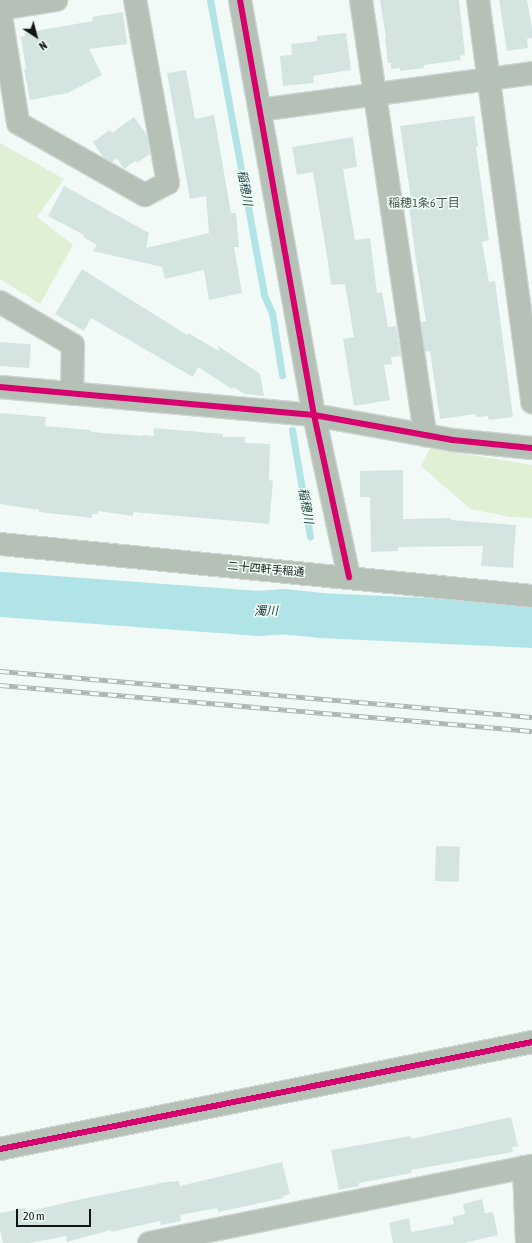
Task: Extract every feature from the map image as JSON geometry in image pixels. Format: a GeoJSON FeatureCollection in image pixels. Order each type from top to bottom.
{"type":"FeatureCollection","features":[{"type":"Feature","properties":{"kind":"street"},"geometry":{"type":"LineString","coordinates":[[56,0],[0,10],[18,123],[145,195],[168,183],[135,0]]}},
{"type":"Feature","properties":{"kind":"street"},"geometry":{"type":"LineString","coordinates":[[240,0],[314,415],[349,577]]}},
{"type":"Feature","properties":{"kind":"street"},"geometry":{"type":"LineString","coordinates":[[360,0],[425,436]]}},
{"type":"Feature","properties":{"kind":"street"},"geometry":{"type":"LineString","coordinates":[[478,0],[532,402]]}},
{"type":"Feature","properties":{"kind":"street"},"geometry":{"type":"LineString","coordinates":[[260,110],[532,72]]}},
{"type":"Feature","properties":{"kind":"street"},"geometry":{"type":"LineString","coordinates":[[0,302],[73,345],[72,394]]}},
{"type":"Feature","properties":{"kind":"street"},"geometry":{"type":"LineString","coordinates":[[0,387],[314,415],[425,436],[532,448]]}},
{"type":"Feature","properties":{"kind":"street","name":"二十四軒手稲通"},"geometry":{"type":"LineString","coordinates":[[0,544],[532,596]]}},
{"type":"Feature","properties":{"kind":"street"},"geometry":{"type":"LineString","coordinates":[[0,1149],[532,1042]]}},
{"type":"Feature","properties":{"kind":"street"},"geometry":{"type":"LineString","coordinates":[[149,1243],[528,1166],[527,1243]]}},
{"type":"Feature","properties":{"kind":"green space"},"geometry":{"type":"Polygon","coordinates":[[[0,143],[64,179],[37,217],[73,245],[40,304],[0,279],[0,143]]]}},
{"type":"Feature","properties":{"kind":"green space"},"geometry":{"type":"Polygon","coordinates":[[[430,448],[532,465],[532,518],[510,517],[470,509],[421,466],[430,448]]]}},
{"type":"Feature","properties":{"kind":"building"},"geometry":{"type":"Polygon","coordinates":[[[380,0],[459,0],[465,55],[460,56],[461,60],[424,65],[424,68],[400,71],[400,68],[391,69],[391,63],[388,63],[380,0]]]}},
{"type":"Feature","properties":{"kind":"building"},"geometry":{"type":"Polygon","coordinates":[[[499,0],[527,0],[532,28],[532,38],[527,39],[528,48],[507,51],[499,0]]]}},
{"type":"Feature","properties":{"kind":"building"},"geometry":{"type":"Polygon","coordinates":[[[123,12],[127,44],[89,49],[102,75],[68,93],[30,100],[24,69],[26,69],[21,37],[25,36],[24,33],[93,21],[92,17],[123,12]]]}},
{"type":"Feature","properties":{"kind":"building"},"geometry":{"type":"Polygon","coordinates":[[[346,33],[351,70],[313,76],[314,83],[283,86],[280,56],[292,55],[291,44],[317,41],[317,36],[346,33]]]}},
{"type":"Feature","properties":{"kind":"building"},"geometry":{"type":"Polygon","coordinates":[[[186,70],[195,119],[214,115],[231,213],[236,213],[239,247],[234,247],[242,293],[209,300],[204,270],[165,279],[162,267],[93,251],[97,245],[83,237],[84,235],[48,216],[64,186],[149,233],[146,248],[209,233],[206,196],[190,199],[167,73],[186,70]]]}},
{"type":"Feature","properties":{"kind":"building"},"geometry":{"type":"Polygon","coordinates":[[[474,116],[478,146],[476,147],[489,240],[482,242],[489,282],[495,281],[513,417],[489,420],[488,416],[476,417],[475,414],[440,419],[430,351],[425,352],[421,322],[426,321],[415,254],[409,206],[412,205],[400,126],[474,116]]]}},
{"type":"Feature","properties":{"kind":"building"},"geometry":{"type":"Polygon","coordinates":[[[134,117],[147,135],[150,154],[137,163],[135,161],[124,169],[117,158],[112,162],[103,157],[93,142],[110,130],[112,133],[134,117]]]}},
{"type":"Feature","properties":{"kind":"building"},"geometry":{"type":"Polygon","coordinates":[[[353,137],[357,167],[343,169],[355,240],[370,238],[377,293],[382,292],[388,327],[396,326],[401,356],[391,357],[392,364],[384,365],[390,400],[354,406],[343,339],[354,337],[345,284],[331,285],[313,172],[297,175],[292,147],[353,137]]]}},
{"type":"Feature","properties":{"kind":"building"},"geometry":{"type":"Polygon","coordinates":[[[82,269],[187,335],[188,333],[219,351],[218,346],[260,374],[264,396],[245,394],[233,387],[232,389],[198,367],[193,377],[91,318],[84,331],[55,314],[82,269]]]}},
{"type":"Feature","properties":{"kind":"building"},"geometry":{"type":"Polygon","coordinates":[[[0,342],[31,344],[29,368],[0,366],[0,342]]]}},
{"type":"Feature","properties":{"kind":"building"},"geometry":{"type":"Polygon","coordinates":[[[0,413],[46,417],[45,426],[91,430],[91,432],[154,436],[154,428],[223,434],[223,437],[245,437],[245,443],[270,444],[269,480],[273,481],[269,524],[133,512],[133,516],[98,511],[98,514],[92,514],[92,518],[39,512],[39,510],[0,504],[0,413]]]}},
{"type":"Feature","properties":{"kind":"building"},"geometry":{"type":"Polygon","coordinates":[[[403,470],[403,519],[451,518],[451,520],[516,525],[513,568],[481,566],[483,546],[398,547],[398,551],[371,552],[370,497],[360,497],[360,471],[403,470]]]}},
{"type":"Feature","properties":{"kind":"building"},"geometry":{"type":"Polygon","coordinates":[[[436,846],[460,847],[459,882],[435,881],[436,846]]]}},
{"type":"Feature","properties":{"kind":"building"},"geometry":{"type":"Polygon","coordinates":[[[511,1117],[518,1146],[512,1147],[513,1152],[411,1170],[412,1173],[359,1183],[359,1186],[339,1190],[331,1150],[410,1136],[411,1139],[511,1117]]]}},
{"type":"Feature","properties":{"kind":"building"},"geometry":{"type":"Polygon","coordinates":[[[282,1162],[290,1194],[283,1196],[284,1198],[218,1212],[217,1208],[180,1215],[181,1221],[161,1225],[160,1221],[111,1232],[111,1230],[67,1242],[66,1236],[30,1243],[3,1243],[0,1230],[0,1213],[26,1208],[27,1212],[166,1182],[179,1181],[180,1186],[282,1162]]]}},
{"type":"Feature","properties":{"kind":"building"},"geometry":{"type":"Polygon","coordinates":[[[482,1199],[485,1213],[493,1212],[498,1235],[464,1243],[393,1243],[389,1223],[409,1218],[411,1232],[454,1224],[452,1217],[465,1214],[463,1204],[482,1199]]]}},
{"type":"Feature","properties":{"kind":"waterway","name":"稲穂川"},"geometry":{"type":"LineString","coordinates":[[210,0],[264,295],[272,313],[282,375]]}},
{"type":"Feature","properties":{"kind":"waterway","name":"稲穂川"},"geometry":{"type":"LineString","coordinates":[[292,430],[310,536]]}},
{"type":"Feature","properties":{"kind":"waterway","name":"濁川"},"geometry":{"type":"LineString","coordinates":[[0,594],[256,613],[282,611],[320,615],[532,625]]}},
{"type":"Feature","properties":{"kind":"waterway","name":"稲穂川"},"geometry":{"type":"LineString","coordinates":[[318,600],[320,615]]}},
{"type":"Feature","properties":{"kind":"railway"},"geometry":{"type":"LineString","coordinates":[[0,671],[532,717]]}},
{"type":"Feature","properties":{"kind":"railway"},"geometry":{"type":"LineString","coordinates":[[0,685],[532,731]]}},
{"type":"Feature","properties":{"kind":"cycle path"},"geometry":{"type":"LineString","coordinates":[[240,0],[314,415],[349,577]]}},
{"type":"Feature","properties":{"kind":"cycle path"},"geometry":{"type":"LineString","coordinates":[[0,387],[314,415],[453,440],[532,448]]}},
{"type":"Feature","properties":{"kind":"cycle path"},"geometry":{"type":"LineString","coordinates":[[0,1149],[532,1042]]}},
{"type":"Feature","properties":{"kind":"district","name":"稲穂1条6丁目"},"geometry":{"type":"Point","coordinates":[424,204]}}]}
